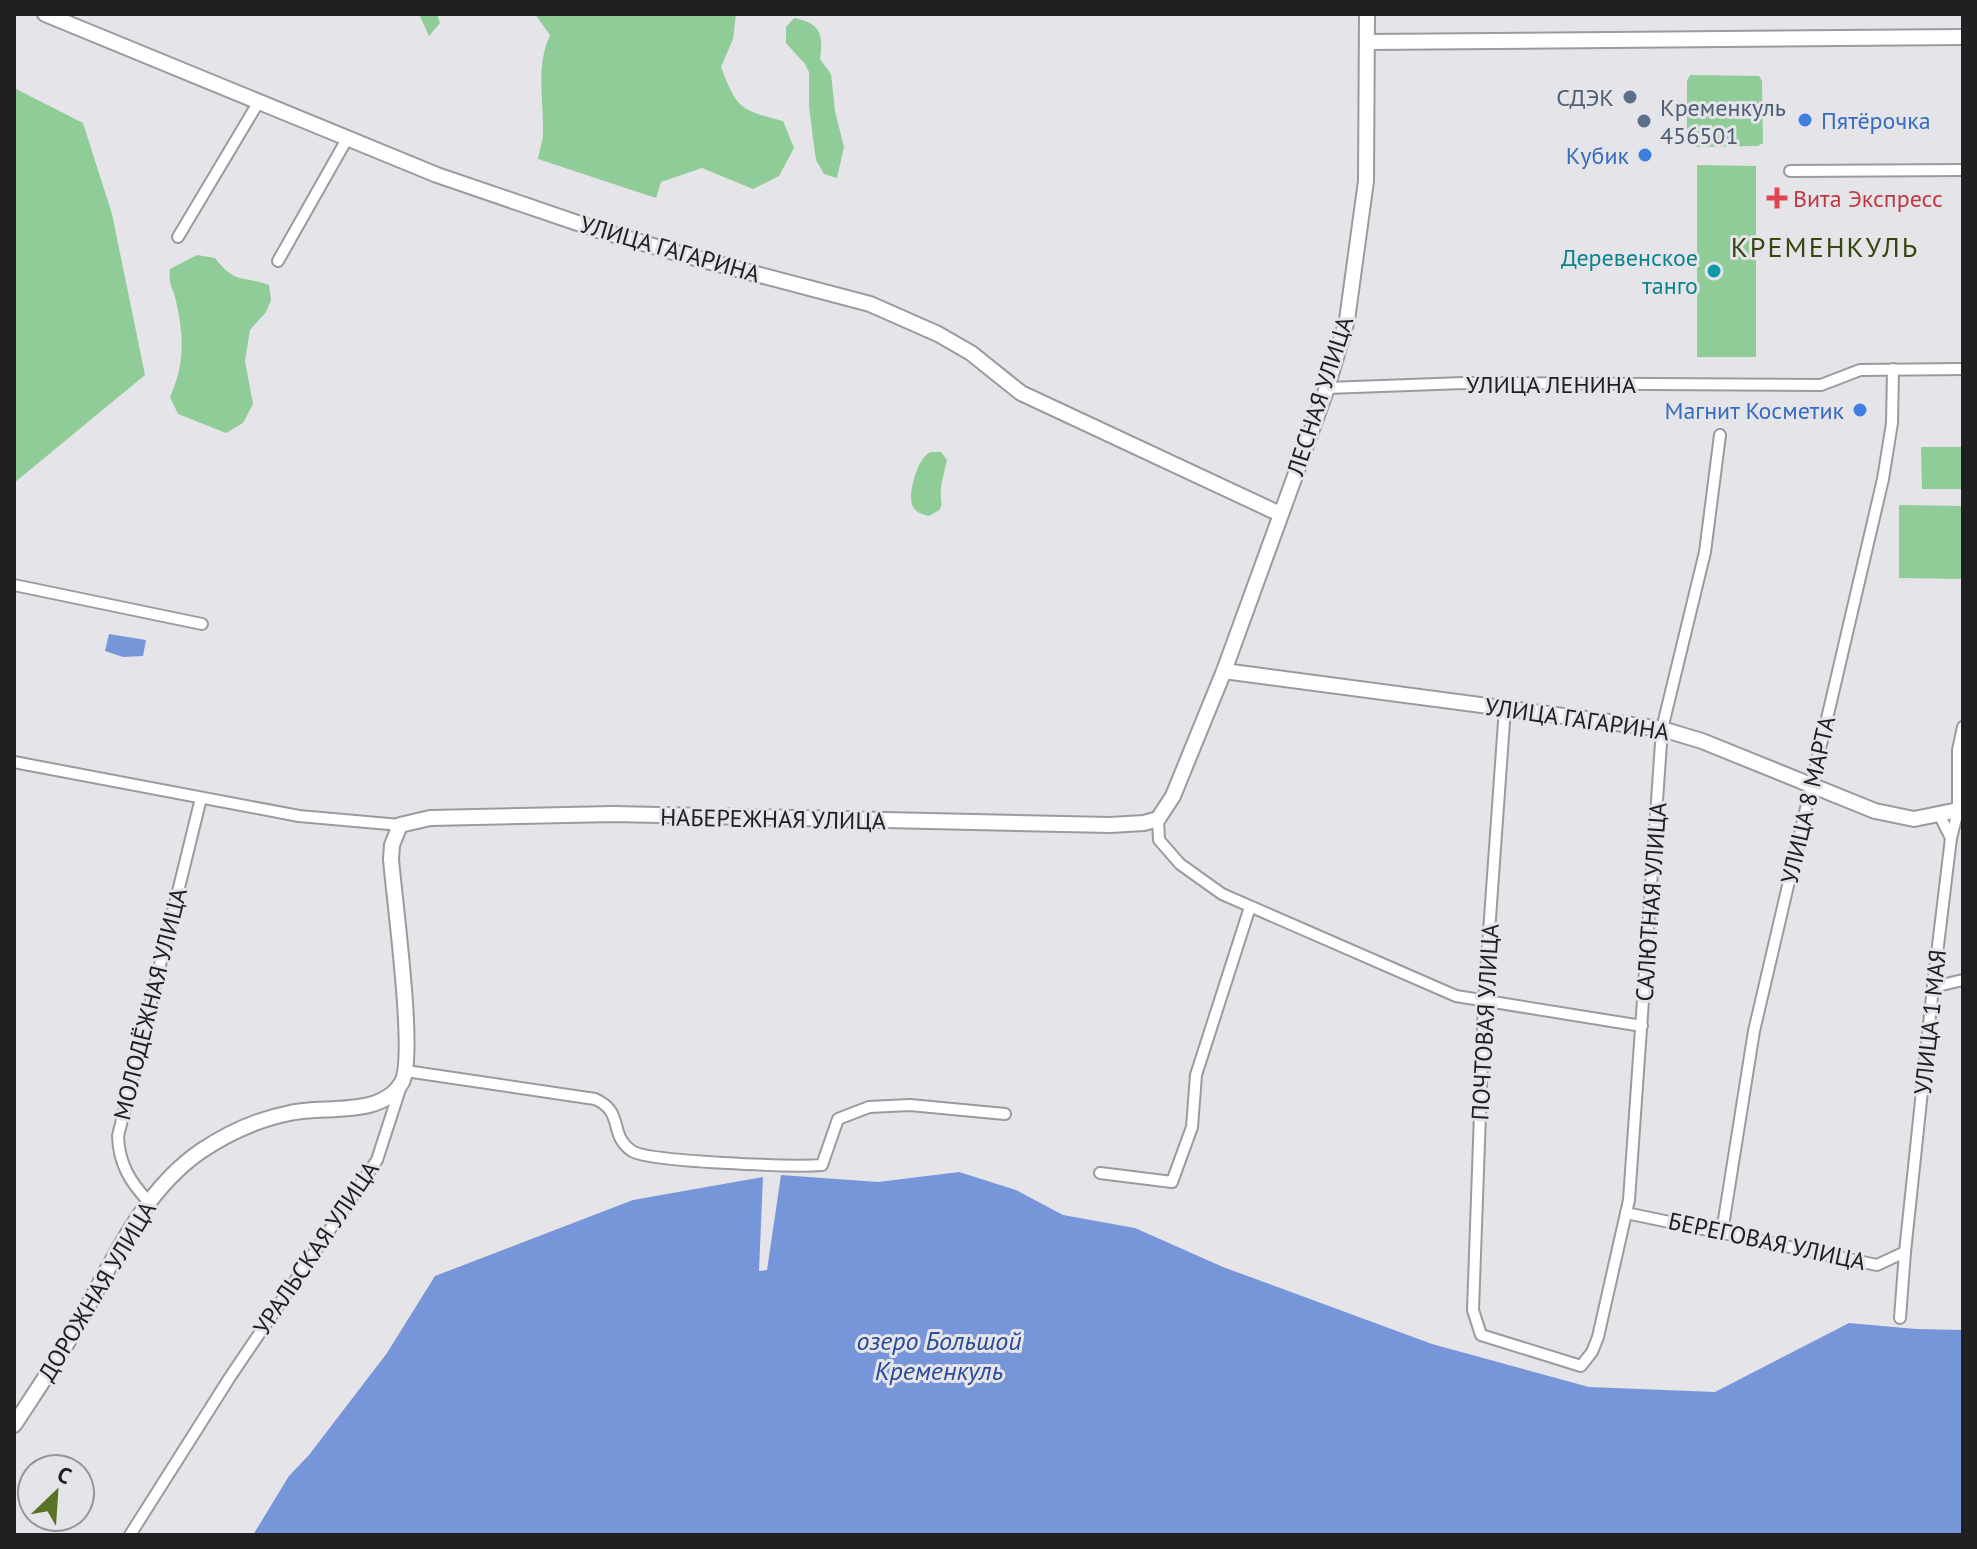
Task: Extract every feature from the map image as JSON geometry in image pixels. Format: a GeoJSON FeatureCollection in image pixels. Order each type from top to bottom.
{"type":"FeatureCollection","features":[{"type":"Feature","properties":{"kind":"street","name":"УЛИЦА ГАГАРИНА"},"geometry":{"type":"LineString","coordinates":[[45,14],[437,175],[598,230],[870,304],[938,334],[971,353],[1021,393],[1280,514]]}},
{"type":"Feature","properties":{"kind":"street","name":"ЛЕСНАЯ УЛИЦА"},"geometry":{"type":"LineString","coordinates":[[1224,671],[1327,388],[1347,320],[1366,181],[1367,14]]}},
{"type":"Feature","properties":{"kind":"street"},"geometry":{"type":"LineString","coordinates":[[1368,42],[1963,37]]}},
{"type":"Feature","properties":{"kind":"street"},"geometry":{"type":"LineString","coordinates":[[178,237],[258,103]]}},
{"type":"Feature","properties":{"kind":"street"},"geometry":{"type":"LineString","coordinates":[[278,261],[347,139]]}},
{"type":"Feature","properties":{"kind":"street"},"geometry":{"type":"LineString","coordinates":[[1790,171],[1963,170]]}},
{"type":"Feature","properties":{"kind":"street","name":"УЛИЦА 8 МАРТА"},"geometry":{"type":"LineString","coordinates":[[1722,1232],[1754,1031],[1883,479],[1892,423],[1893,369]]}},
{"type":"Feature","properties":{"kind":"street","name":"УЛИЦА ЛЕНИНА"},"geometry":{"type":"LineString","coordinates":[[1327,388],[1464,383],[1821,385],[1860,370],[1963,369]]}},
{"type":"Feature","properties":{"kind":"street","name":"САЛЮТНАЯ УЛИЦА"},"geometry":{"type":"LineString","coordinates":[[1581,1366],[1592,1352],[1598,1337],[1626,1213],[1662,729],[1705,552],[1720,435]]}},
{"type":"Feature","properties":{"kind":"street"},"geometry":{"type":"LineString","coordinates":[[14,585],[202,624]]}},
{"type":"Feature","properties":{"kind":"street","name":"УЛИЦА ГАГАРИНА"},"geometry":{"type":"LineString","coordinates":[[1224,671],[1662,729],[1702,741],[1875,811],[1914,819],[1961,810]]}},
{"type":"Feature","properties":{"kind":"street"},"geometry":{"type":"LineString","coordinates":[[1224,671],[1173,796],[1158,819],[1159,840],[1180,864],[1222,894],[1456,996],[1642,1026]]}},
{"type":"Feature","properties":{"kind":"street","name":"ПОЧТОВАЯ УЛИЦА"},"geometry":{"type":"LineString","coordinates":[[1505,708],[1484,1002],[1473,1310],[1481,1335],[1581,1366]]}},
{"type":"Feature","properties":{"kind":"street","name":"УЛИЦА 1 МАЯ"},"geometry":{"type":"LineString","coordinates":[[1900,1318],[1933,987],[1951,838],[1961,810],[1958,750],[1963,727]]}},
{"type":"Feature","properties":{"kind":"street"},"geometry":{"type":"LineString","coordinates":[[14,762],[299,816],[398,830]]}},
{"type":"Feature","properties":{"kind":"street","name":"МОЛОДЁЖНАЯ УЛИЦА"},"geometry":{"type":"LineString","coordinates":[[149,1202],[124,1170],[118,1136],[201,798]]}},
{"type":"Feature","properties":{"kind":"street","name":"НАБЕРЕЖНАЯ УЛИЦА"},"geometry":{"type":"LineString","coordinates":[[398,830],[430,818],[613,814],[1110,825],[1158,819]]}},
{"type":"Feature","properties":{"kind":"street"},"geometry":{"type":"LineString","coordinates":[[1939,814],[1951,838]]}},
{"type":"Feature","properties":{"kind":"street","name":"УРАЛЬСКАЯ УЛИЦА"},"geometry":{"type":"LineString","coordinates":[[130,1535],[230,1377],[377,1160],[405,1076],[408,1046],[391,859],[398,830]]}},
{"type":"Feature","properties":{"kind":"street"},"geometry":{"type":"LineString","coordinates":[[1100,1173],[1172,1182],[1192,1127],[1196,1075],[1250,907]]}},
{"type":"Feature","properties":{"kind":"street"},"geometry":{"type":"LineString","coordinates":[[1933,987],[1963,980]]}},
{"type":"Feature","properties":{"kind":"street"},"geometry":{"type":"LineString","coordinates":[[405,1076],[595,1099],[607,1104],[613,1112],[619,1137],[633,1152],[797,1167],[822,1165],[838,1119],[869,1107],[910,1105],[1005,1114]]}},
{"type":"Feature","properties":{"kind":"street","name":"ДОРОЖНАЯ УЛИЦА"},"geometry":{"type":"LineString","coordinates":[[14,1425],[70,1338],[149,1202],[200,1152],[259,1121],[292,1112],[362,1106],[385,1099],[395,1092],[405,1076]]}},
{"type":"Feature","properties":{"kind":"street","name":"БЕРЕГОВАЯ УЛИЦА"},"geometry":{"type":"LineString","coordinates":[[1626,1213],[1877,1265],[1905,1252]]}},
{"type":"Feature","properties":{"kind":"green space"},"geometry":{"type":"Polygon","coordinates":[[[419,14],[437,14],[440,23],[429,36],[419,14]]]}},
{"type":"Feature","properties":{"kind":"green space"},"geometry":{"type":"Polygon","coordinates":[[[535,14],[736,14],[733,39],[721,67],[731,92],[742,106],[783,121],[794,148],[779,176],[753,189],[702,168],[661,182],[656,198],[538,159],[543,134],[541,72],[550,35],[535,14]]]}},
{"type":"Feature","properties":{"kind":"green space"},"geometry":{"type":"Polygon","coordinates":[[[794,18],[810,23],[818,31],[820,59],[831,74],[835,111],[844,147],[837,178],[824,174],[816,160],[809,106],[809,72],[786,43],[786,27],[794,18]]]}},
{"type":"Feature","properties":{"kind":"green space"},"geometry":{"type":"Polygon","coordinates":[[[1690,75],[1759,76],[1762,81],[1763,143],[1758,146],[1691,147],[1687,142],[1687,81],[1690,75]]]}},
{"type":"Feature","properties":{"kind":"green space"},"geometry":{"type":"Polygon","coordinates":[[[14,88],[83,123],[112,214],[145,375],[14,483],[14,88]]]}},
{"type":"Feature","properties":{"kind":"green space"},"geometry":{"type":"Polygon","coordinates":[[[1697,165],[1756,166],[1756,357],[1697,357],[1697,165]]]}},
{"type":"Feature","properties":{"kind":"green space"},"geometry":{"type":"Polygon","coordinates":[[[197,255],[215,258],[234,276],[269,285],[271,300],[266,312],[250,330],[245,361],[253,404],[243,423],[226,433],[178,414],[170,397],[182,350],[181,326],[170,282],[170,269],[197,255]]]}},
{"type":"Feature","properties":{"kind":"green space"},"geometry":{"type":"Polygon","coordinates":[[[1921,447],[1963,447],[1963,489],[1922,489],[1921,447]]]}},
{"type":"Feature","properties":{"kind":"green space"},"geometry":{"type":"Polygon","coordinates":[[[931,452],[941,452],[947,460],[940,508],[928,516],[913,507],[911,492],[918,467],[931,452]]]}},
{"type":"Feature","properties":{"kind":"green space"},"geometry":{"type":"Polygon","coordinates":[[[1899,505],[1963,506],[1963,579],[1899,578],[1899,505]]]}},
{"type":"Feature","properties":{"kind":"water"},"geometry":{"type":"Polygon","coordinates":[[[109,634],[146,640],[143,656],[123,657],[105,651],[109,634]]]}},
{"type":"Feature","properties":{"kind":"water","name":"озеро Большой Кременкуль"},"geometry":{"type":"Polygon","coordinates":[[[959,1172],[1016,1190],[1063,1215],[1135,1228],[1223,1267],[1432,1344],[1589,1387],[1715,1392],[1849,1323],[1963,1330],[1963,1535],[253,1535],[289,1476],[309,1455],[387,1353],[435,1276],[633,1200],[763,1177],[759,1271],[767,1270],[781,1175],[878,1182],[959,1172]]]}},
{"type":"Feature","properties":{"kind":"place","name":"СДЭК"},"geometry":{"type":"Point","coordinates":[1630,97]}},
{"type":"Feature","properties":{"kind":"place","name":"Пятёрочка"},"geometry":{"type":"Point","coordinates":[1805,120]}},
{"type":"Feature","properties":{"kind":"place","name":"Кременкуль 456501"},"geometry":{"type":"Point","coordinates":[1644,121]}},
{"type":"Feature","properties":{"kind":"place","name":"Кубик"},"geometry":{"type":"Point","coordinates":[1645,155]}},
{"type":"Feature","properties":{"kind":"place","name":"Вита Экспресс"},"geometry":{"type":"Point","coordinates":[1777,198]}},
{"type":"Feature","properties":{"kind":"place","name":"Деревенское танго"},"geometry":{"type":"Point","coordinates":[1714,271]}},
{"type":"Feature","properties":{"kind":"place","name":"Магнит Косметик"},"geometry":{"type":"Point","coordinates":[1860,410]}},
{"type":"Feature","properties":{"kind":"district","name":"КРЕМЕНКУЛЬ"},"geometry":{"type":"Point","coordinates":[1825,246]}}]}
